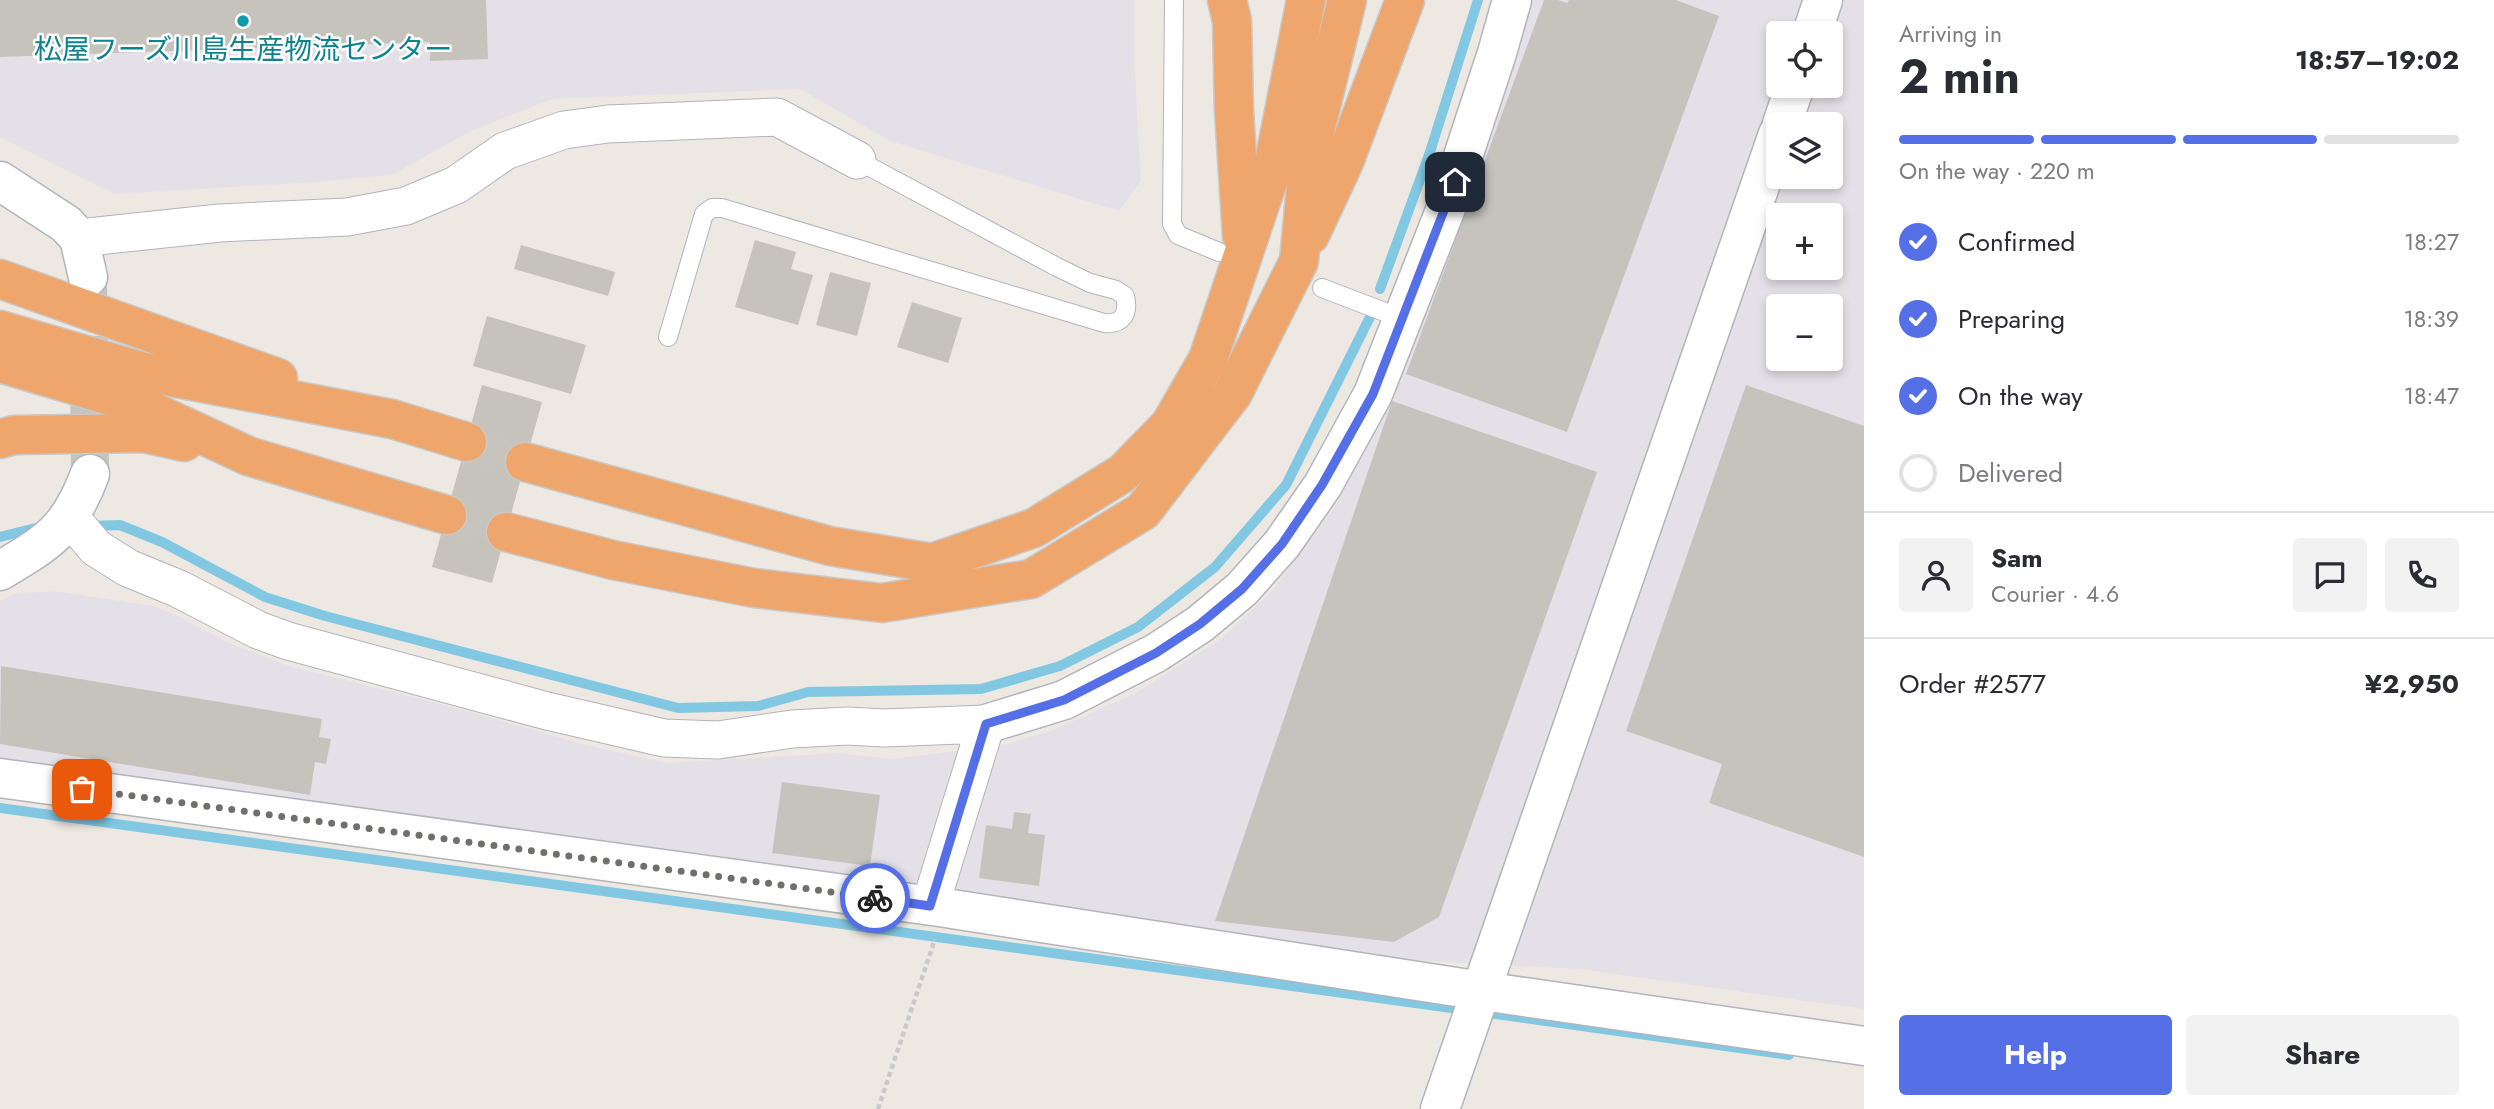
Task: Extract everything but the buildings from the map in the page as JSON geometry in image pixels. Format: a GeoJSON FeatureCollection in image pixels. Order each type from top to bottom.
{"type":"FeatureCollection","features":[{"type":"Feature","properties":{"kind":"highway"},"geometry":{"type":"LineString","coordinates":[[525,462],[830,546],[932,563],[1034,528],[1123,473],[1170,425],[1208,359],[1231,254],[1234,111],[1231,21],[1227,0]]}},
{"type":"Feature","properties":{"kind":"highway"},"geometry":{"type":"LineString","coordinates":[[1231,254],[1274,163],[1306,0]]}},
{"type":"Feature","properties":{"kind":"highway"},"geometry":{"type":"LineString","coordinates":[[1310,274],[1309,155],[1347,0]]}},
{"type":"Feature","properties":{"kind":"highway"},"geometry":{"type":"LineString","coordinates":[[506,532],[613,560],[754,588],[882,603],[1031,579],[1143,512],[1233,393],[1310,274],[1344,162],[1405,0]]}},
{"type":"Feature","properties":{"kind":"highway"},"geometry":{"type":"LineString","coordinates":[[0,279],[392,419],[467,442]]}},
{"type":"Feature","properties":{"kind":"highway"},"geometry":{"type":"LineString","coordinates":[[0,330],[140,370],[392,419]]}},
{"type":"Feature","properties":{"kind":"highway"},"geometry":{"type":"LineString","coordinates":[[0,363],[134,403],[248,456]]}},
{"type":"Feature","properties":{"kind":"highway"},"geometry":{"type":"LineString","coordinates":[[0,439],[14,435],[143,433],[248,456],[447,515]]}},
{"type":"Feature","properties":{"kind":"street"},"geometry":{"type":"LineString","coordinates":[[61,527],[128,568],[179,589],[258,630],[547,711],[664,737],[718,740],[792,729],[986,724],[1064,700],[1156,653],[1200,624],[1242,589],[1282,544],[1322,485],[1373,394],[1403,319],[1446,208],[1512,0]]}},
{"type":"Feature","properties":{"kind":"street"},"geometry":{"type":"LineString","coordinates":[[1816,21],[1823,0]]}},
{"type":"Feature","properties":{"kind":"street"},"geometry":{"type":"LineString","coordinates":[[79,238],[219,223],[347,217],[406,206],[456,185],[505,151],[564,130],[608,124],[776,117],[857,160]]}},
{"type":"Feature","properties":{"kind":"street"},"geometry":{"type":"LineString","coordinates":[[1440,1109],[1766,169]]}},
{"type":"Feature","properties":{"kind":"street"},"geometry":{"type":"LineString","coordinates":[[0,181],[56,217],[79,238],[88,277]]}},
{"type":"Feature","properties":{"kind":"street"},"geometry":{"type":"LineString","coordinates":[[0,571],[61,527],[90,474]]}},
{"type":"Feature","properties":{"kind":"street"},"geometry":{"type":"LineString","coordinates":[[935,906],[986,724]]}},
{"type":"Feature","properties":{"kind":"street"},"geometry":{"type":"LineString","coordinates":[[0,778],[935,906],[1482,991],[1864,1046]]}},
{"type":"Feature","properties":{"kind":"lane"},"geometry":{"type":"LineString","coordinates":[[1174,0],[1172,224],[1178,235],[1231,254]]}},
{"type":"Feature","properties":{"kind":"lane"},"geometry":{"type":"LineString","coordinates":[[668,337],[704,214],[712,208],[736,212],[1104,323],[1113,324],[1125,314],[1128,306],[1125,296],[1116,290],[1090,283],[1057,267],[857,160]]}},
{"type":"Feature","properties":{"kind":"lane"},"geometry":{"type":"LineString","coordinates":[[1310,274],[1403,319]]}},
{"type":"Feature","properties":{"kind":"path"},"geometry":{"type":"LineString","coordinates":[[878,1109],[934,947],[935,906]]}},
{"type":"Feature","properties":{"kind":"shaded area"},"geometry":{"type":"Polygon","coordinates":[[[0,0],[1134,0],[1134,58],[1141,181],[1119,211],[890,141],[800,89],[552,99],[471,131],[392,175],[115,194],[0,137],[0,0]]]}},
{"type":"Feature","properties":{"kind":"shaded area"},"geometry":{"type":"Polygon","coordinates":[[[1533,0],[1864,0],[1864,1009],[1579,969],[1405,960],[0,764],[0,601],[13,594],[54,591],[154,606],[227,642],[289,666],[437,703],[586,745],[667,763],[838,753],[891,759],[1005,745],[1050,731],[1136,693],[1222,638],[1271,592],[1334,508],[1372,437],[1397,377],[1533,0]]]}},
{"type":"Feature","properties":{"kind":"waterway"},"geometry":{"type":"LineString","coordinates":[[1380,289],[1429,155],[1478,0]]}},
{"type":"Feature","properties":{"kind":"waterway"},"geometry":{"type":"LineString","coordinates":[[90,526],[120,525],[162,542],[265,597],[325,616],[678,708],[758,706],[808,692],[981,689],[1060,666],[1138,627],[1215,567],[1286,485],[1371,315]]}},
{"type":"Feature","properties":{"kind":"waterway"},"geometry":{"type":"LineString","coordinates":[[0,537],[44,526]]}},
{"type":"Feature","properties":{"kind":"waterway"},"geometry":{"type":"LineString","coordinates":[[0,808],[1466,1010]]}},
{"type":"Feature","properties":{"kind":"waterway"},"geometry":{"type":"LineString","coordinates":[[1481,1012],[1789,1055]]}},
{"type":"Feature","properties":{"kind":"tunnel"},"geometry":{"type":"LineString","coordinates":[[88,279],[90,467]]}},
{"type":"Feature","properties":{"kind":"tunnel"},"geometry":{"type":"LineString","coordinates":[[467,442],[525,462]]}},
{"type":"Feature","properties":{"kind":"tunnel"},"geometry":{"type":"LineString","coordinates":[[447,515],[506,532]]}},
{"type":"Feature","properties":{"kind":"way so far"},"geometry":{"type":"LineString","coordinates":[[82,789],[875,898]]}},
{"type":"Feature","properties":{"kind":"place","name":"松屋フーズ川島生産物流センター"},"geometry":{"type":"Point","coordinates":[243,21]}},
{"type":"Feature","properties":{"kind":"route"},"geometry":{"type":"LineString","coordinates":[[875,898],[930,906],[986,724],[1064,700],[1156,653],[1200,624],[1242,589],[1282,544],[1322,485],[1373,394],[1455,182]]}}]}
